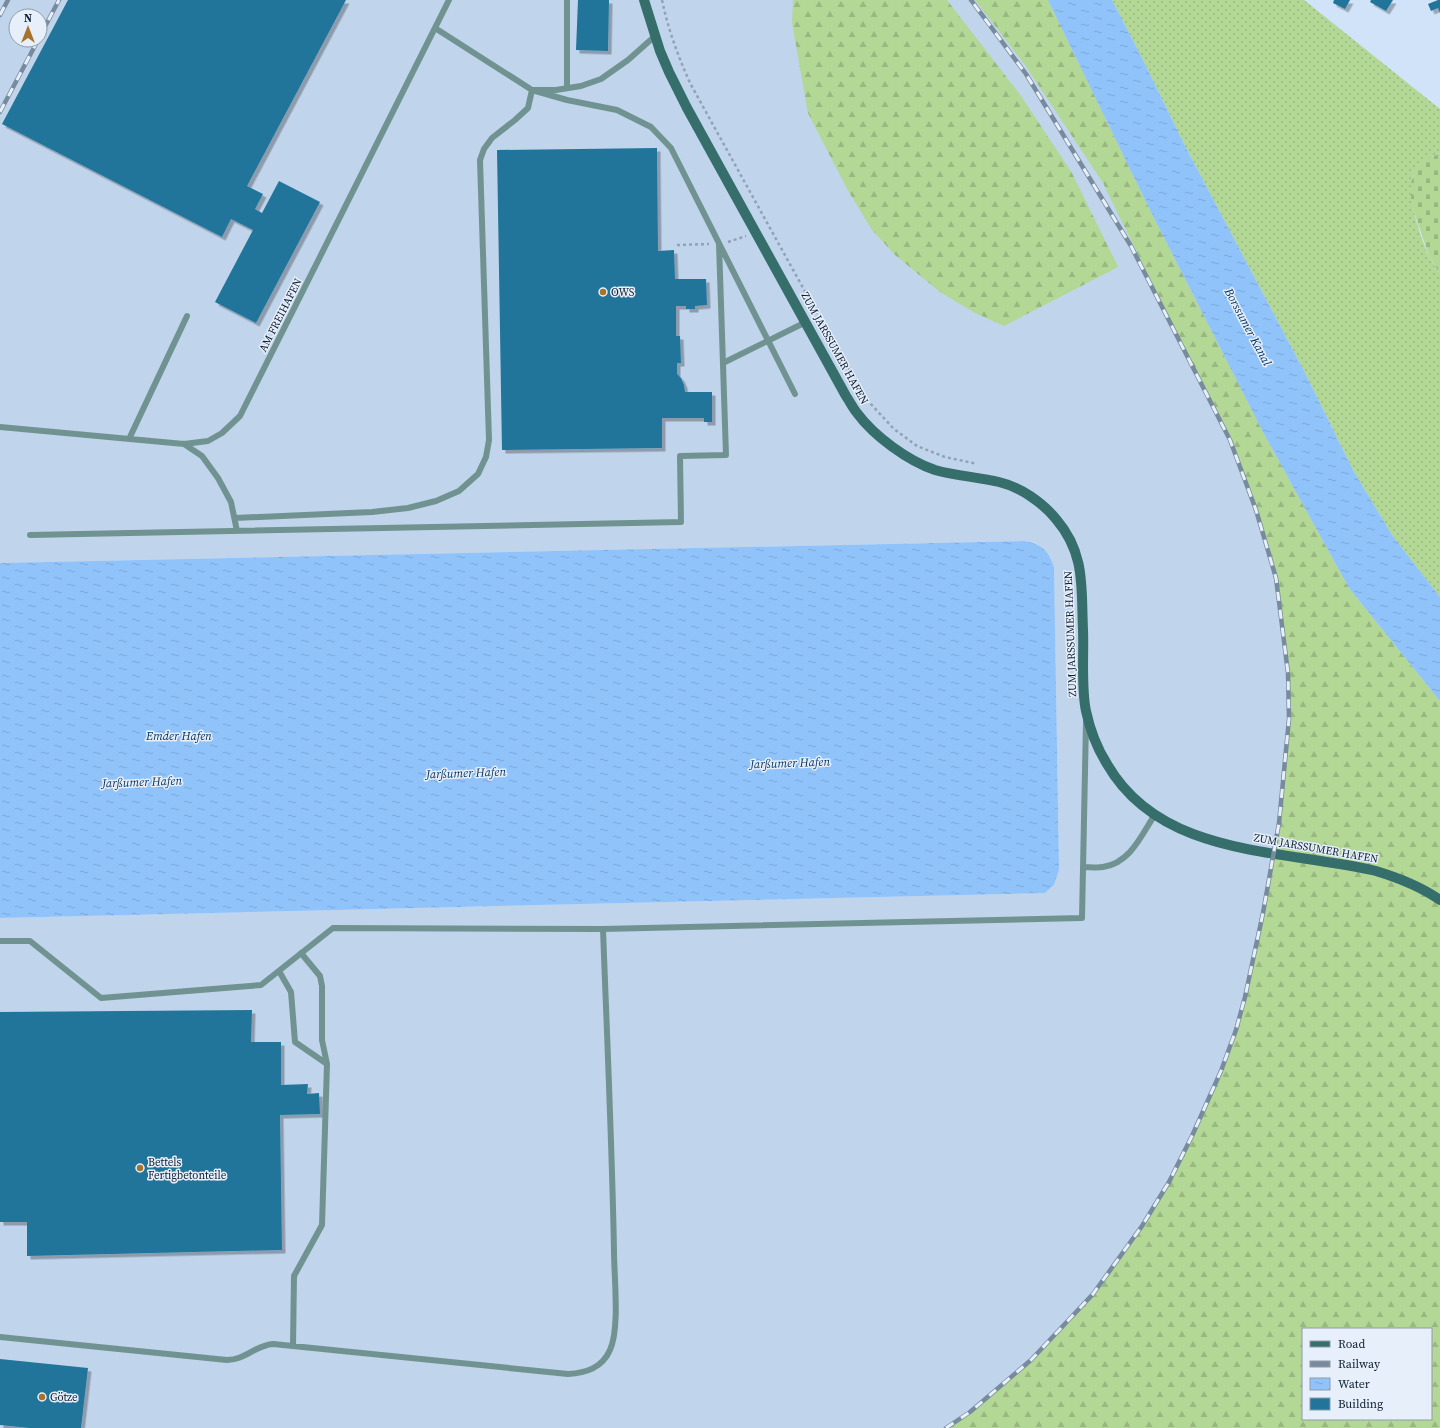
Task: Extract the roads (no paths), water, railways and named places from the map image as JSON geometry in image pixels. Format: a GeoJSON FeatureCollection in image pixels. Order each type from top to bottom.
{"type":"FeatureCollection","features":[{"type":"Feature","properties":{"kind":"street","name":"ZUM JARSSUMER HAFEN"},"geometry":{"type":"LineString","coordinates":[[644,0],[669,72],[687,108],[846,396],[858,414],[870,428],[901,452],[921,464],[935,470],[1002,483],[1035,499],[1057,519],[1066,532],[1074,548],[1082,575],[1086,711],[1098,748],[1121,786],[1154,816],[1176,828],[1197,836],[1296,857],[1360,867],[1396,877],[1414,884],[1440,900]]}},
{"type":"Feature","properties":{"kind":"lane","name":"AM FREIHAFEN"},"geometry":{"type":"LineString","coordinates":[[0,427],[184,444],[208,441],[222,433],[240,416],[449,0]]}},
{"type":"Feature","properties":{"kind":"lane"},"geometry":{"type":"LineString","coordinates":[[567,0],[567,88]]}},
{"type":"Feature","properties":{"kind":"lane"},"geometry":{"type":"LineString","coordinates":[[436,28],[532,90],[567,100],[617,110],[652,127],[671,148],[795,394]]}},
{"type":"Feature","properties":{"kind":"lane"},"geometry":{"type":"LineString","coordinates":[[532,90],[556,90],[581,86],[601,79],[628,60],[656,36]]}},
{"type":"Feature","properties":{"kind":"lane"},"geometry":{"type":"LineString","coordinates":[[235,518],[372,512],[408,508],[436,501],[459,491],[478,474],[486,457],[488,440],[480,160],[484,149],[492,138],[528,108],[532,90]]}},
{"type":"Feature","properties":{"kind":"lane"},"geometry":{"type":"LineString","coordinates":[[30,535],[681,522],[680,456],[726,455],[719,244]]}},
{"type":"Feature","properties":{"kind":"lane"},"geometry":{"type":"LineString","coordinates":[[129,439],[187,316]]}},
{"type":"Feature","properties":{"kind":"lane"},"geometry":{"type":"LineString","coordinates":[[723,363],[806,322]]}},
{"type":"Feature","properties":{"kind":"lane"},"geometry":{"type":"LineString","coordinates":[[184,444],[202,456],[218,478],[231,502],[237,531]]}},
{"type":"Feature","properties":{"kind":"lane"},"geometry":{"type":"LineString","coordinates":[[0,941],[30,941],[101,998],[261,985],[333,928],[603,929],[1082,918],[1086,711]]}},
{"type":"Feature","properties":{"kind":"lane"},"geometry":{"type":"LineString","coordinates":[[1084,867],[1103,867],[1122,860],[1133,848],[1154,816]]}},
{"type":"Feature","properties":{"kind":"lane"},"geometry":{"type":"LineString","coordinates":[[0,1337],[227,1360],[242,1358],[264,1345],[272,1344],[568,1374],[588,1372],[599,1365],[606,1358],[614,1340],[615,1320],[613,1208],[603,929]]}},
{"type":"Feature","properties":{"kind":"lane"},"geometry":{"type":"LineString","coordinates":[[292,1346],[294,1276],[322,1225],[327,1064],[322,1040],[322,986],[320,976],[301,953]]}},
{"type":"Feature","properties":{"kind":"lane"},"geometry":{"type":"LineString","coordinates":[[279,971],[291,992],[295,1042],[327,1064]]}},
{"type":"Feature","properties":{"kind":"water","name":"Borssumer Kanal"},"geometry":{"type":"Polygon","coordinates":[[[1048,0],[1112,0],[1185,146],[1305,373],[1353,470],[1392,535],[1440,597],[1440,701],[1349,588],[1263,432],[1147,204],[1048,0]]]}},
{"type":"Feature","properties":{"kind":"water","name":"Emder Hafen"},"geometry":{"type":"Polygon","coordinates":[[[1024,541],[1040,546],[1044,549],[1050,556],[1054,567],[1059,870],[1054,885],[1045,893],[0,918],[0,563],[1024,541]]]}},
{"type":"Feature","properties":{"kind":"railway"},"geometry":{"type":"LineString","coordinates":[[0,15],[8,0]]}},
{"type":"Feature","properties":{"kind":"railway"},"geometry":{"type":"LineString","coordinates":[[48,21],[59,0]]}},
{"type":"Feature","properties":{"kind":"railway"},"geometry":{"type":"LineString","coordinates":[[946,1428],[970,1412],[1031,1360],[1093,1294],[1142,1226],[1169,1182],[1192,1136],[1221,1071],[1236,1030],[1245,997],[1263,913],[1279,823],[1289,719],[1288,673],[1276,578],[1256,510],[1230,440],[1131,246],[1026,74],[971,0]]}},
{"type":"Feature","properties":{"kind":"railway"},"geometry":{"type":"LineString","coordinates":[[0,112],[34,48]]}},
{"type":"Feature","properties":{"kind":"place","name":"OWS"},"geometry":{"type":"Point","coordinates":[603,292]}},
{"type":"Feature","properties":{"kind":"place","name":"Bettels Fertigbetonteile"},"geometry":{"type":"Point","coordinates":[140,1168]}},
{"type":"Feature","properties":{"kind":"place","name":"Götze"},"geometry":{"type":"Point","coordinates":[42,1397]}},
{"type":"Feature","properties":{"kind":"water label","name":"Jarßumer Hafen"},"geometry":{"type":"Point","coordinates":[790,763]}},
{"type":"Feature","properties":{"kind":"water label","name":"Jarßumer Hafen"},"geometry":{"type":"Point","coordinates":[466,773]}},
{"type":"Feature","properties":{"kind":"water label","name":"Jarßumer Hafen"},"geometry":{"type":"Point","coordinates":[142,782]}}]}
